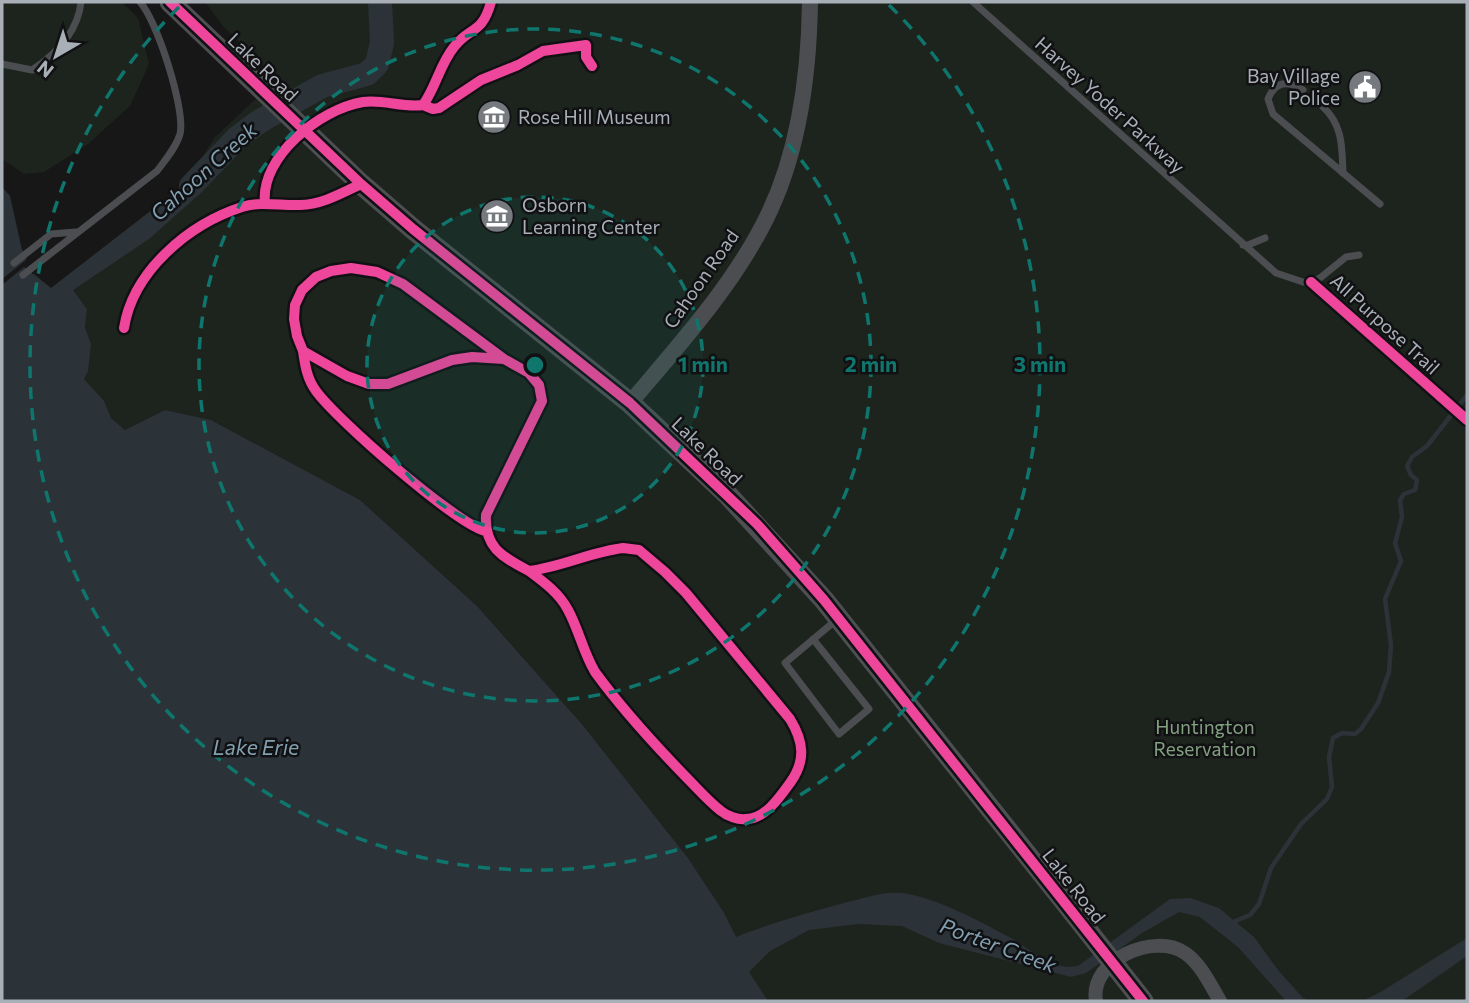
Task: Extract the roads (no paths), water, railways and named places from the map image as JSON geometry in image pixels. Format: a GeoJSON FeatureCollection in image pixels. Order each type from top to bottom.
{"type":"FeatureCollection","features":[{"type":"Feature","properties":{"kind":"main road","name":"Lake Road"},"geometry":{"type":"LineString","coordinates":[[170,2],[361,184],[630,403],[757,524],[839,618],[1143,1001]]}},
{"type":"Feature","properties":{"kind":"street","name":"Cahoon Road"},"geometry":{"type":"LineString","coordinates":[[630,403],[680,345],[738,269],[766,219],[782,183],[797,126],[809,46],[810,2]]}},
{"type":"Feature","properties":{"kind":"street"},"geometry":{"type":"LineString","coordinates":[[1096,1001],[1097,988],[1106,968],[1131,952],[1153,946],[1176,948],[1185,953],[1203,972],[1220,1001]]}},
{"type":"Feature","properties":{"kind":"lane"},"geometry":{"type":"LineString","coordinates":[[2,64],[32,70],[47,60],[61,47],[72,28],[81,2]]}},
{"type":"Feature","properties":{"kind":"lane"},"geometry":{"type":"LineString","coordinates":[[23,275],[157,171],[169,156],[180,133],[180,114],[160,37],[148,9],[140,2]]}},
{"type":"Feature","properties":{"kind":"lane","name":"Harvey Yoder Parkway"},"geometry":{"type":"LineString","coordinates":[[973,2],[1276,273],[1303,282],[1320,278],[1346,257],[1359,255]]}},
{"type":"Feature","properties":{"kind":"lane"},"geometry":{"type":"LineString","coordinates":[[1303,90],[1294,84],[1284,83],[1277,86],[1272,91],[1269,106],[1273,114],[1380,204]]}},
{"type":"Feature","properties":{"kind":"lane"},"geometry":{"type":"LineString","coordinates":[[1323,107],[1331,114],[1338,127],[1343,173]]}},
{"type":"Feature","properties":{"kind":"lane"},"geometry":{"type":"LineString","coordinates":[[124,328],[126,314],[136,290],[152,269],[185,236],[242,207],[265,203],[303,205],[335,197],[361,184]]}},
{"type":"Feature","properties":{"kind":"lane"},"geometry":{"type":"LineString","coordinates":[[13,263],[51,234],[76,232]]}},
{"type":"Feature","properties":{"kind":"lane"},"geometry":{"type":"LineString","coordinates":[[1242,244],[1248,246],[1265,237]]}},
{"type":"Feature","properties":{"kind":"lane"},"geometry":{"type":"LineString","coordinates":[[813,639],[869,709],[839,734],[785,663],[813,639],[839,618]]}},
{"type":"Feature","properties":{"kind":"water","name":"Lake Erie"},"geometry":{"type":"Polygon","coordinates":[[[203,159],[215,164],[195,198],[149,239],[73,290],[87,309],[85,327],[91,344],[88,371],[84,379],[104,401],[111,418],[125,430],[165,410],[211,420],[360,500],[477,606],[581,723],[688,858],[723,911],[736,937],[844,903],[880,894],[902,893],[929,899],[958,911],[1011,938],[1051,963],[1068,967],[1078,966],[1170,899],[1190,898],[1219,908],[1254,937],[1278,970],[1303,998],[1311,1001],[1286,1001],[1238,947],[1200,917],[1179,912],[1142,933],[1086,973],[1071,977],[939,943],[902,926],[858,924],[809,930],[770,951],[749,972],[768,1001],[2,1001],[2,187],[10,196],[22,250],[27,254],[25,267],[51,288],[184,185],[203,159]]]}},
{"type":"Feature","properties":{"kind":"water"},"geometry":{"type":"Polygon","coordinates":[[[1467,938],[1467,956],[1402,1001],[1362,1001],[1379,993],[1467,938]]]}},
{"type":"Feature","properties":{"kind":"waterway","name":"Cahoon Creek"},"geometry":{"type":"LineString","coordinates":[[191,186],[237,138],[260,121],[322,86],[367,74],[377,64],[382,43],[380,2]]}},
{"type":"Feature","properties":{"kind":"waterway"},"geometry":{"type":"LineString","coordinates":[[1231,923],[1250,915],[1259,904],[1271,868],[1301,824],[1327,799],[1332,787],[1329,757],[1333,738],[1342,733],[1355,734],[1378,703],[1389,672],[1391,645],[1385,599],[1401,561],[1395,543],[1402,517],[1400,500],[1404,494],[1415,490],[1417,480],[1407,466],[1412,457],[1427,446],[1467,395]]}},
{"type":"Feature","properties":{"kind":"place","name":"Bay Village Police"},"geometry":{"type":"Point","coordinates":[1365,87]}},
{"type":"Feature","properties":{"kind":"place","name":"Rose Hill Museum"},"geometry":{"type":"Point","coordinates":[494,117]}},
{"type":"Feature","properties":{"kind":"place","name":"Osborn Learning Center"},"geometry":{"type":"Point","coordinates":[497,216]}},
{"type":"Feature","properties":{"kind":"park label","name":"Huntington Reservation"},"geometry":{"type":"Point","coordinates":[1205,738]}},
{"type":"Feature","properties":{"kind":"water label","name":"Porter Creek"},"geometry":{"type":"Point","coordinates":[998,946]}}]}
